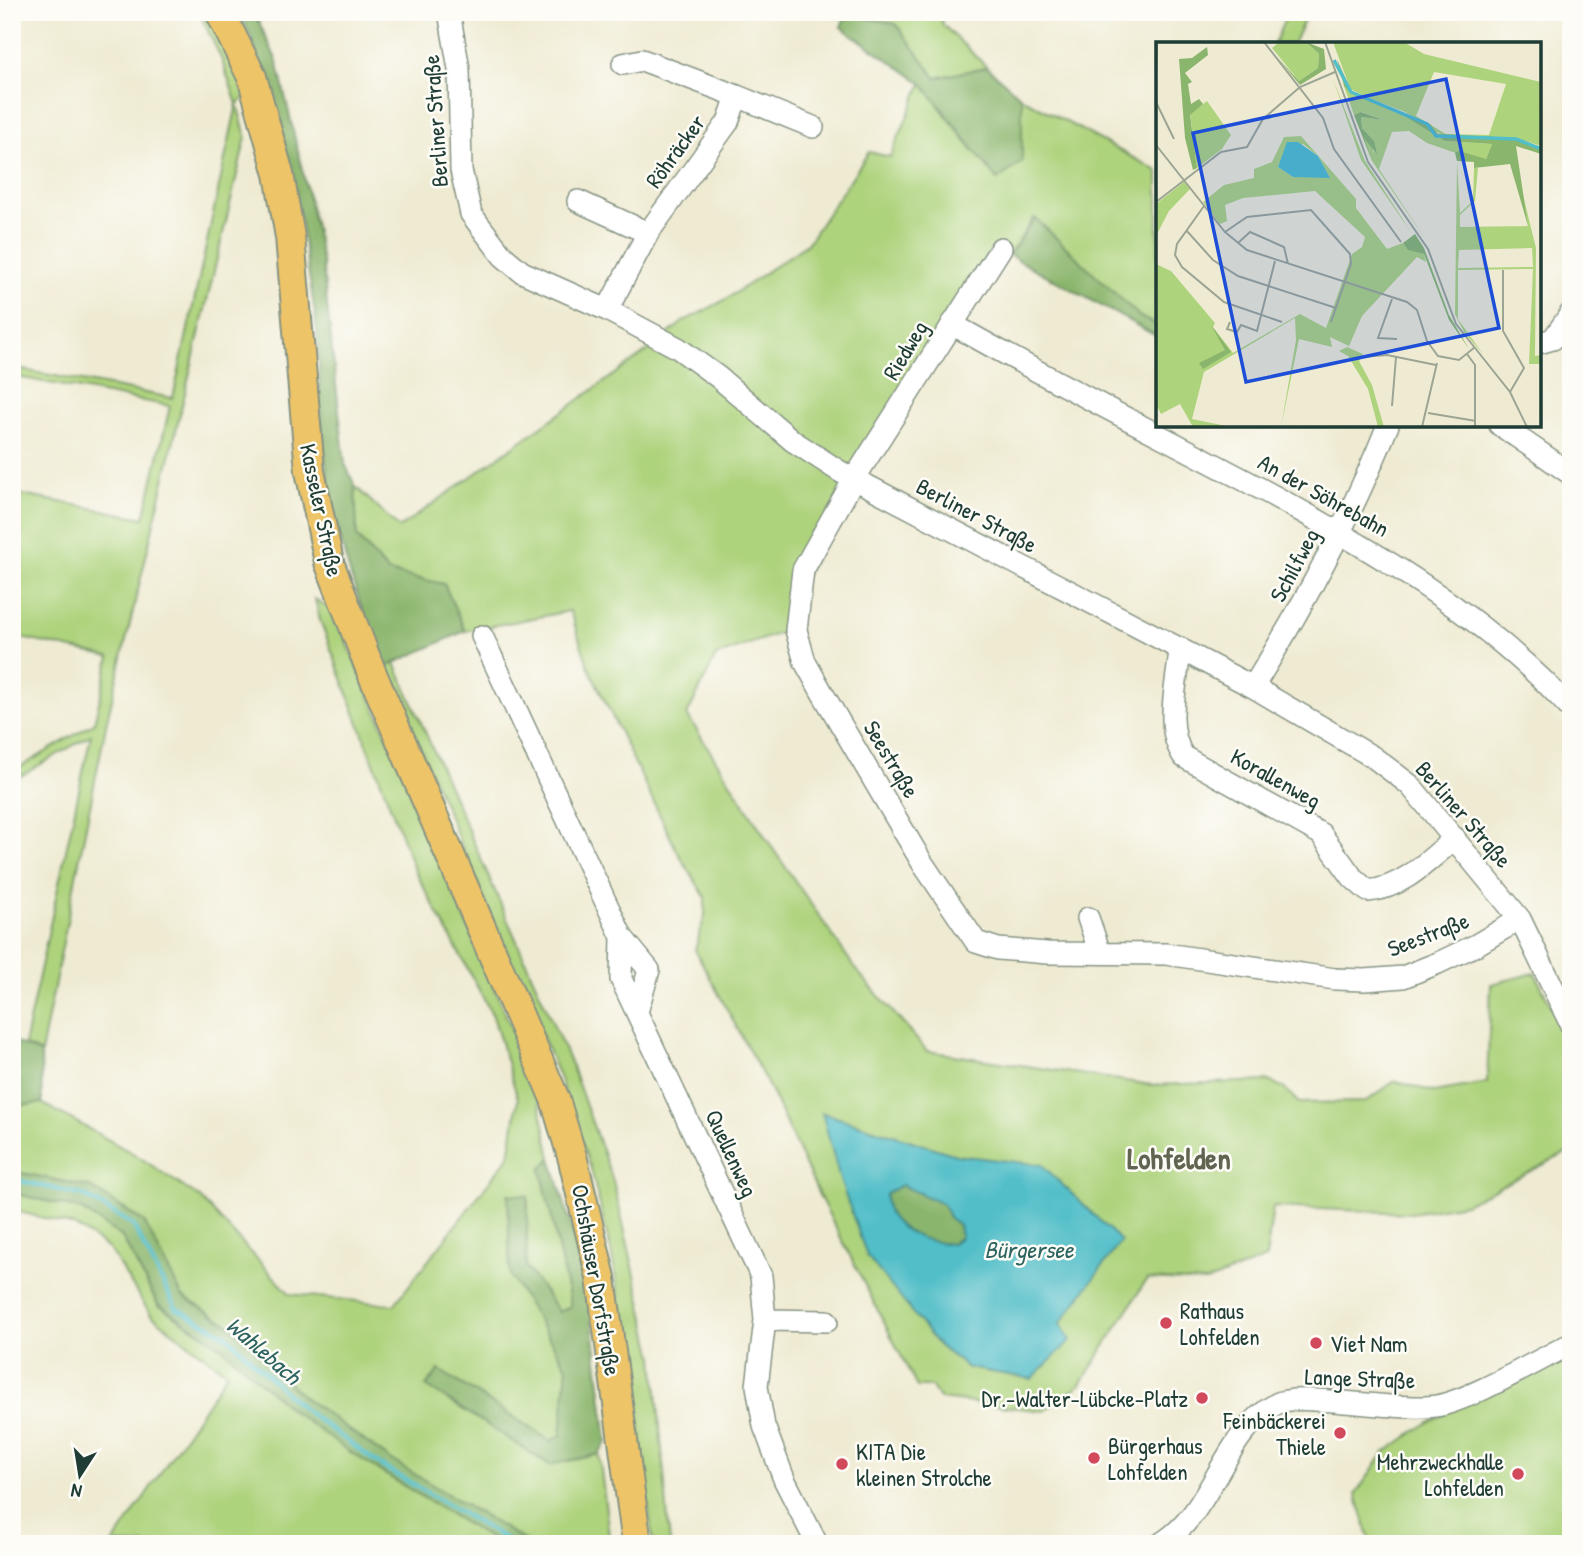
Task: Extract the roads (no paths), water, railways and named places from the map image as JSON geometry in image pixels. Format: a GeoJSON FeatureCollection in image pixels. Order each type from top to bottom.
{"type":"FeatureCollection","features":[{"type":"Feature","properties":{"kind":"main road","name":"Kasseler Straße"},"geometry":{"type":"LineString","coordinates":[[220,12],[252,77],[279,174],[290,237],[310,471],[329,562],[371,671],[463,880],[523,1026]]}},
{"type":"Feature","properties":{"kind":"main road","name":"Ochshäuser Dorfstraße"},"geometry":{"type":"LineString","coordinates":[[523,1026],[555,1099],[589,1221],[601,1278],[636,1544]]}},
{"type":"Feature","properties":{"kind":"street","name":"Berliner Straße"},"geometry":{"type":"LineString","coordinates":[[450,12],[459,69],[461,170],[471,214],[503,256],[522,272],[607,310],[678,348],[718,377],[793,441],[854,479],[1253,687],[1373,757],[1410,785],[1520,919],[1571,1025]]}},
{"type":"Feature","properties":{"kind":"street","name":"Röhräcker"},"geometry":{"type":"LineString","coordinates":[[623,64],[642,60],[813,127]]}},
{"type":"Feature","properties":{"kind":"street","name":"Röhräcker"},"geometry":{"type":"LineString","coordinates":[[607,310],[648,233],[712,148],[728,121],[737,96]]}},
{"type":"Feature","properties":{"kind":"street"},"geometry":{"type":"LineString","coordinates":[[578,201],[648,233]]}},
{"type":"Feature","properties":{"kind":"street","name":"Riedweg"},"geometry":{"type":"LineString","coordinates":[[854,479],[1001,248]]}},
{"type":"Feature","properties":{"kind":"street"},"geometry":{"type":"LineString","coordinates":[[1541,342],[1553,339],[1571,313]]}},
{"type":"Feature","properties":{"kind":"street","name":"An der Söhrebahn"},"geometry":{"type":"LineString","coordinates":[[952,324],[1013,359],[1342,532],[1418,581],[1495,640],[1571,709]]}},
{"type":"Feature","properties":{"kind":"street","name":"Schilfweg"},"geometry":{"type":"LineString","coordinates":[[1253,687],[1308,598],[1342,532],[1387,427]]}},
{"type":"Feature","properties":{"kind":"street"},"geometry":{"type":"LineString","coordinates":[[1503,427],[1571,474]]}},
{"type":"Feature","properties":{"kind":"street","name":"Seestraße"},"geometry":{"type":"LineString","coordinates":[[854,479],[803,570],[796,630],[805,662],[923,864],[976,942],[998,949],[1166,954],[1335,979],[1365,980],[1403,976],[1438,963],[1476,946],[1520,919]]}},
{"type":"Feature","properties":{"kind":"street","name":"Quellenweg"},"geometry":{"type":"LineString","coordinates":[[482,636],[622,937],[621,979],[761,1276],[765,1320],[757,1386],[764,1426],[785,1479],[817,1544]]}},
{"type":"Feature","properties":{"kind":"street","name":"Korallenweg"},"geometry":{"type":"LineString","coordinates":[[1180,648],[1172,727],[1177,747],[1184,757],[1321,834],[1353,878],[1368,891],[1387,890],[1418,870],[1455,838]]}},
{"type":"Feature","properties":{"kind":"street"},"geometry":{"type":"LineString","coordinates":[[1088,918],[1100,953]]}},
{"type":"Feature","properties":{"kind":"street"},"geometry":{"type":"LineString","coordinates":[[765,1320],[827,1321]]}},
{"type":"Feature","properties":{"kind":"street","name":"Lange Straße"},"geometry":{"type":"LineString","coordinates":[[1160,1544],[1172,1537],[1191,1516],[1241,1437],[1256,1419],[1280,1402],[1333,1402],[1394,1408],[1438,1406],[1571,1344]]}},
{"type":"Feature","properties":{"kind":"water","name":"Bürgersee"},"geometry":{"type":"Polygon","coordinates":[[[822,1113],[956,1155],[1042,1165],[1121,1241],[1060,1324],[1071,1340],[1032,1379],[968,1368],[939,1346],[867,1256],[841,1183],[822,1113]],[[901,1185],[886,1194],[891,1216],[907,1231],[929,1240],[951,1244],[961,1237],[959,1225],[950,1219],[943,1204],[901,1185]]]}},
{"type":"Feature","properties":{"kind":"waterway","name":"Wahlebach"},"geometry":{"type":"LineString","coordinates":[[12,1179],[85,1196],[133,1225],[176,1308],[226,1335],[302,1408],[380,1465],[514,1544]]}},
{"type":"Feature","properties":{"kind":"place","name":"Rathaus Lohfelden"},"geometry":{"type":"Point","coordinates":[1166,1323]}},
{"type":"Feature","properties":{"kind":"place","name":"Viet Nam"},"geometry":{"type":"Point","coordinates":[1316,1343]}},
{"type":"Feature","properties":{"kind":"place","name":"Dr.-Walter-Lübcke-Platz"},"geometry":{"type":"Point","coordinates":[1202,1398]}},
{"type":"Feature","properties":{"kind":"place","name":"Feinbäckerei Thiele"},"geometry":{"type":"Point","coordinates":[1340,1433]}},
{"type":"Feature","properties":{"kind":"place","name":"Bürgerhaus Lohfelden"},"geometry":{"type":"Point","coordinates":[1094,1458]}},
{"type":"Feature","properties":{"kind":"place","name":"KITA Die kleinen Strolche"},"geometry":{"type":"Point","coordinates":[842,1464]}},
{"type":"Feature","properties":{"kind":"place","name":"Mehrzweckhalle Lohfelden"},"geometry":{"type":"Point","coordinates":[1518,1474]}},
{"type":"Feature","properties":{"kind":"district","name":"Lohfelden"},"geometry":{"type":"Point","coordinates":[1179,1158]}}]}
